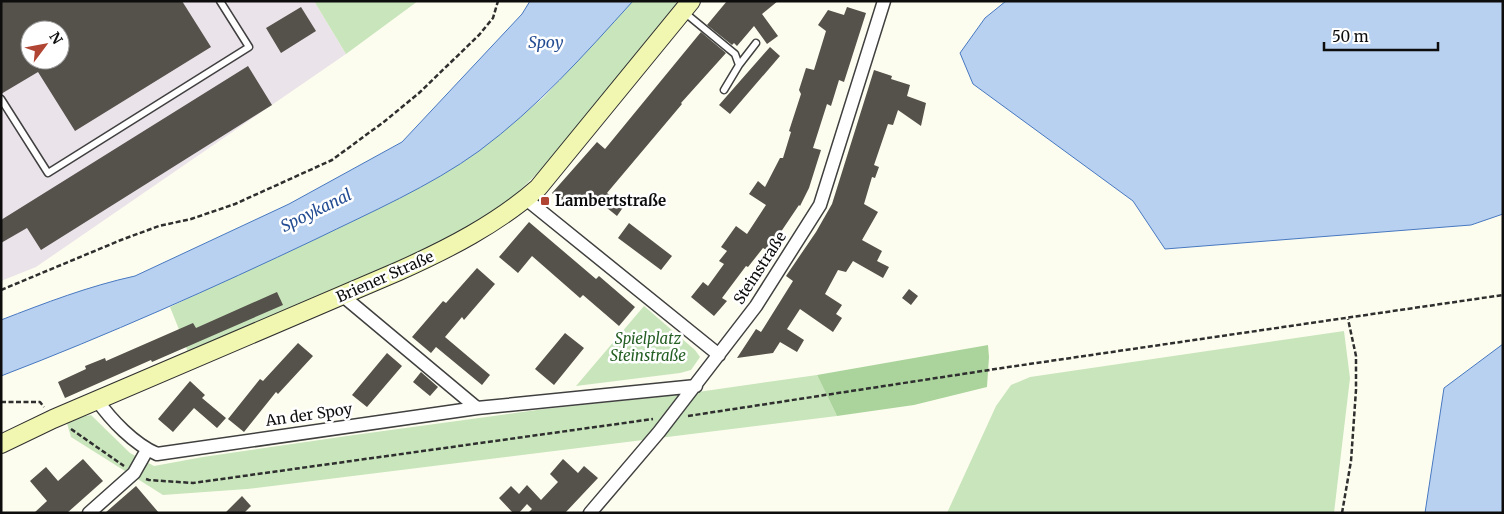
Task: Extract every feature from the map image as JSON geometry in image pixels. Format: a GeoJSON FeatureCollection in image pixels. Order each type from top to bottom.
{"type":"FeatureCollection","features":[{"type":"Feature","properties":{"kind":"street","name":"Steinstraße"},"geometry":{"type":"LineString","coordinates":[[590,513],[670,419],[756,306],[820,205],[884,1]]}},
{"type":"Feature","properties":{"kind":"street","name":"Briener Straße"},"geometry":{"type":"LineString","coordinates":[[1,444],[52,419],[343,296],[434,255],[473,235],[526,199],[552,173],[687,6]]}},
{"type":"Feature","properties":{"kind":"street"},"geometry":{"type":"LineString","coordinates":[[526,199],[719,355]]}},
{"type":"Feature","properties":{"kind":"street"},"geometry":{"type":"LineString","coordinates":[[343,296],[477,408]]}},
{"type":"Feature","properties":{"kind":"street","name":"An der Spoy"},"geometry":{"type":"LineString","coordinates":[[147,450],[156,454],[477,408],[696,386]]}},
{"type":"Feature","properties":{"kind":"street"},"geometry":{"type":"LineString","coordinates":[[89,513],[134,473],[147,450],[109,417],[97,400]]}},
{"type":"Feature","properties":{"kind":"lane"},"geometry":{"type":"LineString","coordinates":[[1,99],[48,173],[249,47],[220,1]]}},
{"type":"Feature","properties":{"kind":"lane"},"geometry":{"type":"LineString","coordinates":[[687,6],[735,54],[739,65]]}},
{"type":"Feature","properties":{"kind":"lane"},"geometry":{"type":"LineString","coordinates":[[724,90],[739,65],[756,43]]}},
{"type":"Feature","properties":{"kind":"path"},"geometry":{"type":"LineString","coordinates":[[1,290],[159,226],[191,219],[235,204],[332,160],[385,121],[418,93],[479,35],[493,18],[498,1]]}},
{"type":"Feature","properties":{"kind":"path"},"geometry":{"type":"LineString","coordinates":[[1,402],[40,402],[52,419],[134,473],[149,480],[193,483],[651,419],[670,419],[721,413],[1002,368],[1503,295]]}},
{"type":"Feature","properties":{"kind":"path"},"geometry":{"type":"LineString","coordinates":[[1342,513],[1351,461],[1356,390],[1356,356],[1348,319]]}},
{"type":"Feature","properties":{"kind":"shaded area"},"geometry":{"type":"Polygon","coordinates":[[[1,1],[314,1],[346,54],[36,267],[1,281],[1,1]]]}},
{"type":"Feature","properties":{"kind":"green space"},"geometry":{"type":"Polygon","coordinates":[[[314,1],[418,1],[346,54],[314,1]]]}},
{"type":"Feature","properties":{"kind":"green space"},"geometry":{"type":"Polygon","coordinates":[[[633,1],[679,1],[574,133],[552,158],[503,205],[490,215],[444,241],[188,352],[170,307],[362,216],[435,179],[478,151],[543,98],[633,1]]]}},
{"type":"Feature","properties":{"kind":"green space","name":"Spielplatz Steinstraße"},"geometry":{"type":"Polygon","coordinates":[[[644,306],[695,350],[700,357],[691,370],[576,386],[644,306]]]}},
{"type":"Feature","properties":{"kind":"green space"},"geometry":{"type":"Polygon","coordinates":[[[1344,331],[1350,378],[1334,513],[947,513],[996,406],[1011,385],[1030,377],[1344,331]]]}},
{"type":"Feature","properties":{"kind":"green space"},"geometry":{"type":"Polygon","coordinates":[[[988,345],[987,387],[914,405],[837,416],[817,375],[988,345]]]}},
{"type":"Feature","properties":{"kind":"green space"},"geometry":{"type":"Polygon","coordinates":[[[817,375],[837,416],[247,489],[163,495],[71,437],[66,420],[91,415],[130,453],[154,466],[354,435],[544,409],[677,395],[817,375]]]}},
{"type":"Feature","properties":{"kind":"water","name":"Spoy"},"geometry":{"type":"Polygon","coordinates":[[[530,1],[633,1],[559,80],[521,117],[479,151],[441,176],[378,209],[238,275],[121,328],[1,376],[1,320],[84,290],[135,276],[289,204],[402,142],[522,14],[530,1]]]}},
{"type":"Feature","properties":{"kind":"water"},"geometry":{"type":"Polygon","coordinates":[[[1006,1],[1503,1],[1503,214],[1471,225],[1165,249],[1133,201],[973,84],[960,53],[985,18],[1006,1]]]}},
{"type":"Feature","properties":{"kind":"water"},"geometry":{"type":"Polygon","coordinates":[[[1503,344],[1503,513],[1425,513],[1444,388],[1503,344]]]}},
{"type":"Feature","properties":{"kind":"building"},"geometry":{"type":"Polygon","coordinates":[[[1,1],[182,1],[211,47],[75,131],[38,72],[1,94],[1,1]]]}},
{"type":"Feature","properties":{"kind":"building"},"geometry":{"type":"Polygon","coordinates":[[[727,1],[778,1],[762,14],[778,36],[767,44],[754,26],[737,46],[734,43],[732,45],[707,25],[727,1]]]}},
{"type":"Feature","properties":{"kind":"building"},"geometry":{"type":"Polygon","coordinates":[[[301,7],[316,31],[281,53],[266,28],[301,7]]]}},
{"type":"Feature","properties":{"kind":"building"},"geometry":{"type":"Polygon","coordinates":[[[847,7],[866,13],[844,82],[839,80],[831,106],[827,104],[813,148],[821,150],[809,188],[800,206],[768,251],[763,248],[748,267],[746,266],[722,298],[727,301],[714,316],[691,297],[703,282],[708,286],[724,264],[719,261],[727,251],[721,247],[736,226],[747,234],[766,205],[749,194],[758,181],[765,187],[780,158],[783,158],[791,132],[789,131],[801,94],[799,90],[806,68],[814,70],[826,31],[818,25],[828,10],[844,15],[847,7]]]}},
{"type":"Feature","properties":{"kind":"building"},"geometry":{"type":"Polygon","coordinates":[[[701,32],[726,53],[681,103],[607,193],[624,206],[617,216],[592,196],[585,204],[579,198],[570,208],[552,193],[597,142],[605,149],[701,32]]]}},
{"type":"Feature","properties":{"kind":"building"},"geometry":{"type":"Polygon","coordinates":[[[770,47],[780,56],[730,114],[719,105],[770,47]]]}},
{"type":"Feature","properties":{"kind":"building"},"geometry":{"type":"Polygon","coordinates":[[[248,66],[272,105],[41,250],[27,228],[1,243],[1,220],[248,66]]]}},
{"type":"Feature","properties":{"kind":"building"},"geometry":{"type":"Polygon","coordinates":[[[874,70],[892,76],[891,79],[910,85],[907,96],[926,103],[921,126],[898,110],[893,125],[888,124],[874,165],[879,167],[875,178],[872,177],[864,204],[878,212],[862,240],[882,251],[877,261],[889,267],[883,278],[853,261],[846,272],[838,270],[825,294],[842,305],[836,314],[842,318],[833,332],[800,309],[787,329],[804,340],[797,352],[780,342],[773,353],[737,358],[756,329],[761,332],[793,281],[786,276],[816,232],[832,204],[874,70]]]}},
{"type":"Feature","properties":{"kind":"building"},"geometry":{"type":"Polygon","coordinates":[[[529,222],[596,279],[599,276],[635,307],[619,326],[583,295],[580,298],[532,256],[518,273],[499,257],[529,222]]]}},
{"type":"Feature","properties":{"kind":"building"},"geometry":{"type":"Polygon","coordinates":[[[629,223],[672,256],[661,270],[618,238],[629,223]]]}},
{"type":"Feature","properties":{"kind":"building"},"geometry":{"type":"Polygon","coordinates":[[[477,268],[495,284],[464,320],[462,317],[445,337],[490,375],[482,385],[436,347],[431,353],[412,337],[443,301],[446,303],[477,268]]]}},
{"type":"Feature","properties":{"kind":"building"},"geometry":{"type":"Polygon","coordinates":[[[909,289],[918,296],[911,305],[902,298],[909,289]]]}},
{"type":"Feature","properties":{"kind":"building"},"geometry":{"type":"Polygon","coordinates":[[[277,292],[283,305],[65,398],[58,382],[86,369],[85,366],[105,358],[106,361],[193,323],[196,328],[277,292]]]}},
{"type":"Feature","properties":{"kind":"building"},"geometry":{"type":"Polygon","coordinates":[[[565,333],[584,348],[554,385],[535,369],[565,333]]]}},
{"type":"Feature","properties":{"kind":"building"},"geometry":{"type":"Polygon","coordinates":[[[298,343],[313,356],[278,394],[276,392],[244,432],[228,419],[260,379],[263,381],[298,343]]]}},
{"type":"Feature","properties":{"kind":"building"},"geometry":{"type":"Polygon","coordinates":[[[387,353],[402,366],[367,407],[352,395],[387,353]]]}},
{"type":"Feature","properties":{"kind":"building"},"geometry":{"type":"Polygon","coordinates":[[[421,372],[438,387],[430,396],[413,382],[421,372]]]}},
{"type":"Feature","properties":{"kind":"building"},"geometry":{"type":"Polygon","coordinates":[[[190,381],[205,395],[202,398],[226,418],[217,428],[194,408],[173,432],[158,419],[190,381]]]}},
{"type":"Feature","properties":{"kind":"building"},"geometry":{"type":"Polygon","coordinates":[[[83,459],[103,481],[67,513],[34,513],[47,501],[30,481],[46,467],[58,481],[83,459]]]}},
{"type":"Feature","properties":{"kind":"building"},"geometry":{"type":"Polygon","coordinates":[[[563,459],[578,473],[584,466],[598,478],[565,513],[528,513],[532,509],[527,504],[519,513],[513,513],[499,498],[511,486],[519,494],[527,485],[541,500],[558,482],[550,474],[563,459]]]}},
{"type":"Feature","properties":{"kind":"building"},"geometry":{"type":"Polygon","coordinates":[[[136,486],[159,513],[105,513],[136,486]]]}},
{"type":"Feature","properties":{"kind":"building"},"geometry":{"type":"Polygon","coordinates":[[[242,496],[251,506],[244,513],[225,513],[242,496]]]}},
{"type":"Feature","properties":{"kind":"place","name":"Lambertstraße"},"geometry":{"type":"Point","coordinates":[545,201]}},
{"type":"Feature","properties":{"kind":"water label","name":"Spoykanal"},"geometry":{"type":"Point","coordinates":[316,210]}}]}
